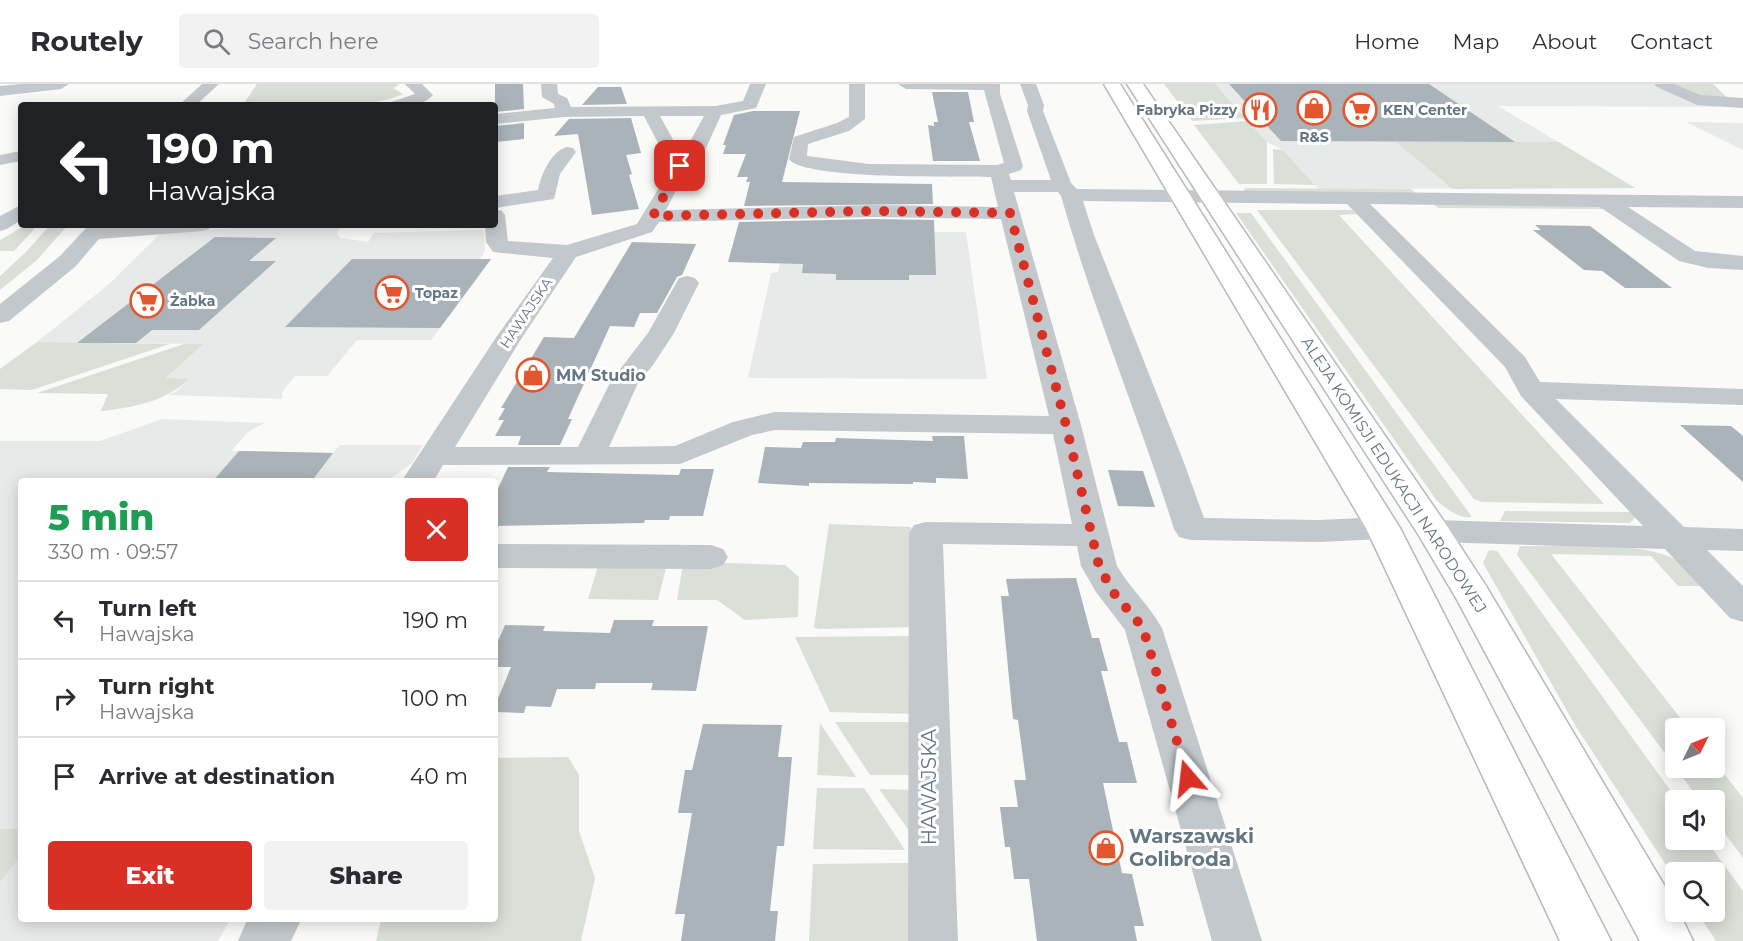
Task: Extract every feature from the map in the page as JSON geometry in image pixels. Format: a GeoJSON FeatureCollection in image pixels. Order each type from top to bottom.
{"type":"FeatureCollection","features":[{"type":"Feature","properties":{"kind":"main road","name":"ALEJA KOMISJI EDUKACJI NARODOWEJ"},"geometry":{"type":"LineString","coordinates":[[1112,84],[1195,196],[1433,531],[1473,595],[1668,941]]}},
{"type":"Feature","properties":{"kind":"main road","name":"ALEJA KOMISJI EDUKACJI NARODOWEJ"},"geometry":{"type":"LineString","coordinates":[[1135,84],[1195,196],[1383,528],[1587,941]]}},
{"type":"Feature","properties":{"kind":"street"},"geometry":{"type":"LineString","coordinates":[[0,91],[61,84]]}},
{"type":"Feature","properties":{"kind":"street"},"geometry":{"type":"LineString","coordinates":[[406,102],[425,94],[413,84]]}},
{"type":"Feature","properties":{"kind":"street"},"geometry":{"type":"LineString","coordinates":[[549,84],[550,97],[561,101],[563,110]]}},
{"type":"Feature","properties":{"kind":"street"},"geometry":{"type":"LineString","coordinates":[[498,119],[563,110],[715,111],[750,105],[758,84]]}},
{"type":"Feature","properties":{"kind":"street"},"geometry":{"type":"LineString","coordinates":[[858,84],[858,119],[843,127],[800,141],[798,159],[812,163],[1004,190],[1067,190],[1195,196],[1743,202]]}},
{"type":"Feature","properties":{"kind":"street"},"geometry":{"type":"LineString","coordinates":[[906,84],[993,85],[992,94],[1014,166],[1004,190],[1066,425],[1099,566],[1113,592],[1143,628],[1237,941]]}},
{"type":"Feature","properties":{"kind":"street"},"geometry":{"type":"LineString","coordinates":[[1028,84],[1036,105],[1035,111],[1168,460],[1191,529],[1319,531],[1383,528]]}},
{"type":"Feature","properties":{"kind":"street"},"geometry":{"type":"LineString","coordinates":[[1662,84],[1697,100],[1743,103]]}},
{"type":"Feature","properties":{"kind":"street"},"geometry":{"type":"LineString","coordinates":[[192,102],[208,93]]}},
{"type":"Feature","properties":{"kind":"street"},"geometry":{"type":"LineString","coordinates":[[649,111],[680,166]]}},
{"type":"Feature","properties":{"kind":"street"},"geometry":{"type":"LineString","coordinates":[[496,228],[497,242],[501,247],[568,252],[645,228],[680,166],[693,157],[715,111]]}},
{"type":"Feature","properties":{"kind":"street"},"geometry":{"type":"LineString","coordinates":[[498,202],[547,195],[550,174],[567,152]]}},
{"type":"Feature","properties":{"kind":"street"},"geometry":{"type":"LineString","coordinates":[[0,160],[18,157]]}},
{"type":"Feature","properties":{"kind":"street"},"geometry":{"type":"LineString","coordinates":[[653,216],[874,211],[1004,190]]}},
{"type":"Feature","properties":{"kind":"street"},"geometry":{"type":"LineString","coordinates":[[1352,198],[1516,363],[1531,390],[1743,609]]}},
{"type":"Feature","properties":{"kind":"street"},"geometry":{"type":"LineString","coordinates":[[1604,200],[1687,256],[1708,261],[1743,262]]}},
{"type":"Feature","properties":{"kind":"street"},"geometry":{"type":"LineString","coordinates":[[0,225],[18,213]]}},
{"type":"Feature","properties":{"kind":"street"},"geometry":{"type":"LineString","coordinates":[[0,316],[68,261],[97,229],[123,228]]}},
{"type":"Feature","properties":{"kind":"street","name":"HAWAJSKA"},"geometry":{"type":"LineString","coordinates":[[420,478],[498,355],[568,252]]}},
{"type":"Feature","properties":{"kind":"street"},"geometry":{"type":"LineString","coordinates":[[589,456],[625,381],[644,359],[661,333],[687,283]]}},
{"type":"Feature","properties":{"kind":"street"},"geometry":{"type":"LineString","coordinates":[[1531,390],[1705,393],[1743,397]]}},
{"type":"Feature","properties":{"kind":"street"},"geometry":{"type":"LineString","coordinates":[[434,456],[680,455],[743,428],[775,422],[1066,425]]}},
{"type":"Feature","properties":{"kind":"street"},"geometry":{"type":"LineString","coordinates":[[1433,531],[1743,540]]}},
{"type":"Feature","properties":{"kind":"street","name":"HAWAJSKA"},"geometry":{"type":"LineString","coordinates":[[933,941],[926,534],[1092,535]]}},
{"type":"Feature","properties":{"kind":"street"},"geometry":{"type":"LineString","coordinates":[[498,556],[711,557]]}},
{"type":"Feature","properties":{"kind":"street"},"geometry":{"type":"LineString","coordinates":[[263,941],[275,922]]}},
{"type":"Feature","properties":{"kind":"shaded area"},"geometry":{"type":"Polygon","coordinates":[[[257,84],[397,84],[399,85],[393,88],[403,94],[373,102],[245,102],[257,84]]]}},
{"type":"Feature","properties":{"kind":"shaded area"},"geometry":{"type":"Polygon","coordinates":[[[1164,84],[1215,84],[1245,118],[1192,121],[1164,84]]]}},
{"type":"Feature","properties":{"kind":"shaded area"},"geometry":{"type":"Polygon","coordinates":[[[1215,84],[1669,84],[1719,107],[1498,106],[1635,188],[1319,189],[1283,150],[1267,142],[1215,84]]]}},
{"type":"Feature","properties":{"kind":"shaded area"},"geometry":{"type":"Polygon","coordinates":[[[1669,84],[1713,84],[1730,100],[1697,97],[1669,84]]]}},
{"type":"Feature","properties":{"kind":"shaded area"},"geometry":{"type":"Polygon","coordinates":[[[1248,121],[1267,142],[1267,184],[1239,184],[1194,125],[1248,121]]]}},
{"type":"Feature","properties":{"kind":"shaded area"},"geometry":{"type":"Polygon","coordinates":[[[1686,122],[1743,123],[1743,150],[1686,122]]]}},
{"type":"Feature","properties":{"kind":"shaded area"},"geometry":{"type":"Polygon","coordinates":[[[1396,142],[1559,142],[1635,188],[1453,189],[1396,142]]]}},
{"type":"Feature","properties":{"kind":"shaded area"},"geometry":{"type":"Polygon","coordinates":[[[1273,149],[1283,150],[1315,185],[1274,184],[1273,149]]]}},
{"type":"Feature","properties":{"kind":"shaded area"},"geometry":{"type":"Polygon","coordinates":[[[1245,188],[1411,189],[1416,194],[1249,192],[1244,191],[1245,188]]]}},
{"type":"Feature","properties":{"kind":"shaded area"},"geometry":{"type":"Polygon","coordinates":[[[1431,202],[1598,203],[1607,209],[1438,208],[1431,202]]]}},
{"type":"Feature","properties":{"kind":"shaded area"},"geometry":{"type":"Polygon","coordinates":[[[1257,210],[1353,210],[1357,214],[1339,215],[1604,504],[1482,502],[1474,499],[1257,210]]]}},
{"type":"Feature","properties":{"kind":"shaded area"},"geometry":{"type":"Polygon","coordinates":[[[1236,213],[1251,213],[1472,517],[1458,515],[1437,501],[1236,213]]]}},
{"type":"Feature","properties":{"kind":"shaded area"},"geometry":{"type":"Polygon","coordinates":[[[21,228],[35,228],[14,251],[0,251],[0,240],[21,228]]]}},
{"type":"Feature","properties":{"kind":"shaded area"},"geometry":{"type":"Polygon","coordinates":[[[47,228],[65,228],[37,260],[0,290],[0,276],[47,228]]]}},
{"type":"Feature","properties":{"kind":"shaded area"},"geometry":{"type":"Polygon","coordinates":[[[236,228],[340,228],[337,233],[340,238],[368,242],[374,233],[484,230],[485,250],[480,259],[491,260],[431,340],[357,340],[327,376],[295,376],[282,392],[282,399],[168,395],[177,391],[188,380],[165,379],[202,344],[37,342],[109,284],[162,232],[236,228]]]}},
{"type":"Feature","properties":{"kind":"shaded area"},"geometry":{"type":"Polygon","coordinates":[[[786,232],[966,232],[987,379],[748,378],[771,273],[778,272],[786,232]]]}},
{"type":"Feature","properties":{"kind":"shaded area"},"geometry":{"type":"Polygon","coordinates":[[[37,342],[170,344],[32,390],[0,389],[0,369],[37,342]]]}},
{"type":"Feature","properties":{"kind":"shaded area"},"geometry":{"type":"Polygon","coordinates":[[[184,344],[203,344],[166,378],[189,379],[170,393],[148,402],[101,411],[108,394],[37,393],[184,344]]]}},
{"type":"Feature","properties":{"kind":"shaded area"},"geometry":{"type":"Polygon","coordinates":[[[162,419],[265,423],[249,431],[231,451],[333,453],[340,445],[423,445],[412,463],[391,478],[18,478],[18,922],[229,922],[218,941],[0,941],[0,441],[100,441],[162,419]]]}},
{"type":"Feature","properties":{"kind":"shaded area"},"geometry":{"type":"Polygon","coordinates":[[[1505,511],[1630,512],[1638,515],[1630,523],[1500,521],[1505,511]]]}},
{"type":"Feature","properties":{"kind":"shaded area"},"geometry":{"type":"Polygon","coordinates":[[[829,524],[910,527],[917,538],[917,627],[818,629],[814,627],[829,524]]]}},
{"type":"Feature","properties":{"kind":"shaded area"},"geometry":{"type":"Polygon","coordinates":[[[1520,546],[1604,546],[1647,550],[1684,564],[1713,586],[1678,586],[1651,556],[1551,554],[1680,718],[1665,718],[1665,753],[1517,555],[1520,546]]]}},
{"type":"Feature","properties":{"kind":"shaded area"},"geometry":{"type":"Polygon","coordinates":[[[1489,550],[1497,551],[1670,790],[1665,790],[1665,850],[1713,850],[1722,862],[1665,864],[1575,725],[1483,563],[1489,550]]]}},
{"type":"Feature","properties":{"kind":"shaded area"},"geometry":{"type":"Polygon","coordinates":[[[696,562],[785,565],[799,577],[798,617],[745,620],[717,600],[677,600],[683,564],[696,562]]]}},
{"type":"Feature","properties":{"kind":"shaded area"},"geometry":{"type":"Polygon","coordinates":[[[599,563],[667,564],[658,600],[588,599],[599,563]]]}},
{"type":"Feature","properties":{"kind":"shaded area"},"geometry":{"type":"Polygon","coordinates":[[[914,636],[913,714],[830,712],[795,637],[914,636]]]}},
{"type":"Feature","properties":{"kind":"shaded area"},"geometry":{"type":"Polygon","coordinates":[[[835,722],[918,722],[914,775],[870,775],[835,722]]]}},
{"type":"Feature","properties":{"kind":"shaded area"},"geometry":{"type":"Polygon","coordinates":[[[820,723],[856,777],[817,775],[820,723]]]}},
{"type":"Feature","properties":{"kind":"shaded area"},"geometry":{"type":"Polygon","coordinates":[[[568,757],[579,775],[579,831],[595,878],[581,941],[376,941],[381,922],[498,922],[498,758],[568,757]]]}},
{"type":"Feature","properties":{"kind":"shaded area"},"geometry":{"type":"Polygon","coordinates":[[[1725,775],[1743,798],[1743,858],[1725,834],[1725,790],[1692,790],[1683,778],[1725,778],[1725,775]]]}},
{"type":"Feature","properties":{"kind":"shaded area"},"geometry":{"type":"Polygon","coordinates":[[[817,788],[864,788],[905,850],[813,849],[817,788]]]}},
{"type":"Feature","properties":{"kind":"shaded area"},"geometry":{"type":"Polygon","coordinates":[[[879,789],[919,790],[920,846],[879,789]]]}},
{"type":"Feature","properties":{"kind":"shaded area"},"geometry":{"type":"Polygon","coordinates":[[[0,829],[18,829],[18,859],[0,882],[0,829]]]}},
{"type":"Feature","properties":{"kind":"shaded area"},"geometry":{"type":"Polygon","coordinates":[[[912,863],[920,941],[809,941],[813,864],[912,863]]]}},
{"type":"Feature","properties":{"kind":"shaded area"},"geometry":{"type":"Polygon","coordinates":[[[1725,866],[1743,891],[1743,941],[1716,941],[1704,922],[1725,922],[1725,866]]]}},
{"type":"Feature","properties":{"kind":"building"},"geometry":{"type":"Polygon","coordinates":[[[495,84],[523,84],[524,109],[498,112],[498,102],[495,102],[495,84]]]}},
{"type":"Feature","properties":{"kind":"building","name":"KEN Center"},"geometry":{"type":"Polygon","coordinates":[[[1229,84],[1429,84],[1515,142],[1281,141],[1229,84]]]}},
{"type":"Feature","properties":{"kind":"building"},"geometry":{"type":"Polygon","coordinates":[[[598,87],[621,87],[627,104],[582,105],[598,87]]]}},
{"type":"Feature","properties":{"kind":"building"},"geometry":{"type":"Polygon","coordinates":[[[932,92],[968,92],[974,122],[969,122],[980,161],[933,161],[928,125],[934,126],[934,122],[938,122],[932,92]]]}},
{"type":"Feature","properties":{"kind":"building"},"geometry":{"type":"Polygon","coordinates":[[[753,111],[800,111],[782,182],[932,184],[933,204],[744,206],[750,182],[746,182],[748,177],[737,177],[746,154],[723,154],[726,145],[723,145],[734,115],[753,111]]]}},
{"type":"Feature","properties":{"kind":"building"},"geometry":{"type":"Polygon","coordinates":[[[631,118],[641,153],[626,155],[639,209],[592,215],[578,134],[554,136],[569,119],[631,118]]]}},
{"type":"Feature","properties":{"kind":"building"},"geometry":{"type":"Polygon","coordinates":[[[524,123],[524,139],[498,142],[498,126],[524,123]]]}},
{"type":"Feature","properties":{"kind":"building"},"geometry":{"type":"Polygon","coordinates":[[[934,220],[936,275],[909,275],[909,280],[836,280],[836,274],[802,273],[803,264],[728,262],[739,222],[934,220]]]}},
{"type":"Feature","properties":{"kind":"building"},"geometry":{"type":"Polygon","coordinates":[[[1535,225],[1590,226],[1672,288],[1625,288],[1602,271],[1584,270],[1533,230],[1541,230],[1535,225]]]}},
{"type":"Feature","properties":{"kind":"building"},"geometry":{"type":"Polygon","coordinates":[[[215,237],[276,238],[249,261],[276,261],[199,330],[152,330],[136,343],[77,343],[215,237]]]}},
{"type":"Feature","properties":{"kind":"building"},"geometry":{"type":"Polygon","coordinates":[[[632,242],[696,244],[682,275],[677,277],[657,313],[640,313],[634,327],[610,326],[568,419],[572,419],[560,445],[518,445],[521,436],[495,436],[504,420],[498,420],[505,408],[501,408],[544,337],[574,338],[632,242]]]}},
{"type":"Feature","properties":{"kind":"building","name":"Topaz"},"geometry":{"type":"Polygon","coordinates":[[[352,259],[491,259],[440,328],[285,327],[352,259]]]}},
{"type":"Feature","properties":{"kind":"building"},"geometry":{"type":"Polygon","coordinates":[[[1680,425],[1731,426],[1743,436],[1743,482],[1680,425]]]}},
{"type":"Feature","properties":{"kind":"building"},"geometry":{"type":"Polygon","coordinates":[[[932,436],[964,436],[968,479],[936,478],[936,483],[913,482],[913,484],[809,483],[809,486],[758,483],[765,447],[801,448],[803,442],[835,442],[836,438],[933,441],[932,436]]]}},
{"type":"Feature","properties":{"kind":"building"},"geometry":{"type":"Polygon","coordinates":[[[239,451],[333,453],[314,478],[215,478],[239,451]]]}},
{"type":"Feature","properties":{"kind":"building"},"geometry":{"type":"Polygon","coordinates":[[[508,467],[550,467],[547,472],[679,475],[681,469],[714,469],[703,516],[670,516],[669,520],[645,520],[644,523],[498,526],[498,489],[508,467]]]}},
{"type":"Feature","properties":{"kind":"building"},"geometry":{"type":"Polygon","coordinates":[[[1108,470],[1143,471],[1155,507],[1118,506],[1108,470]]]}},
{"type":"Feature","properties":{"kind":"building"},"geometry":{"type":"Polygon","coordinates":[[[1076,578],[1092,638],[1099,638],[1108,671],[1101,671],[1119,742],[1127,742],[1137,783],[1103,783],[1122,873],[1132,874],[1144,926],[1134,926],[1137,941],[1037,941],[1029,879],[1014,879],[1010,847],[1005,847],[1000,807],[1018,807],[1014,780],[1026,780],[1018,720],[1013,719],[1001,596],[1009,596],[1006,579],[1076,578]]]}},
{"type":"Feature","properties":{"kind":"building"},"geometry":{"type":"Polygon","coordinates":[[[614,620],[654,620],[652,626],[708,626],[696,691],[651,690],[653,683],[596,683],[595,689],[557,689],[551,707],[526,706],[524,713],[498,712],[498,699],[511,667],[498,667],[498,641],[505,625],[545,626],[543,631],[610,633],[614,620]]]}},
{"type":"Feature","properties":{"kind":"building"},"geometry":{"type":"Polygon","coordinates":[[[703,724],[782,725],[778,757],[792,757],[784,846],[777,846],[770,911],[778,911],[775,941],[681,941],[685,914],[675,914],[692,813],[678,813],[685,770],[692,770],[703,724]]]}},
{"type":"Feature","properties":{"kind":"place","name":"R&S"},"geometry":{"type":"Point","coordinates":[1314,108]}},
{"type":"Feature","properties":{"kind":"place","name":"Fabryka Pizzy"},"geometry":{"type":"Point","coordinates":[1260,110]}},
{"type":"Feature","properties":{"kind":"place","name":"KEN Center"},"geometry":{"type":"Point","coordinates":[1360,110]}},
{"type":"Feature","properties":{"kind":"place","name":"Topaz"},"geometry":{"type":"Point","coordinates":[392,293]}},
{"type":"Feature","properties":{"kind":"place","name":"Żabka"},"geometry":{"type":"Point","coordinates":[147,301]}},
{"type":"Feature","properties":{"kind":"place","name":"MM Studio"},"geometry":{"type":"Point","coordinates":[533,375]}},
{"type":"Feature","properties":{"kind":"place","name":"Warszawski Golibroda"},"geometry":{"type":"Point","coordinates":[1106,848]}},
{"type":"Feature","properties":{"kind":"route"},"geometry":{"type":"LineString","coordinates":[[680,166],[653,216],[874,211],[1010,213],[1066,425],[1099,566],[1113,592],[1134,614],[1143,628],[1188,778]]}}]}
